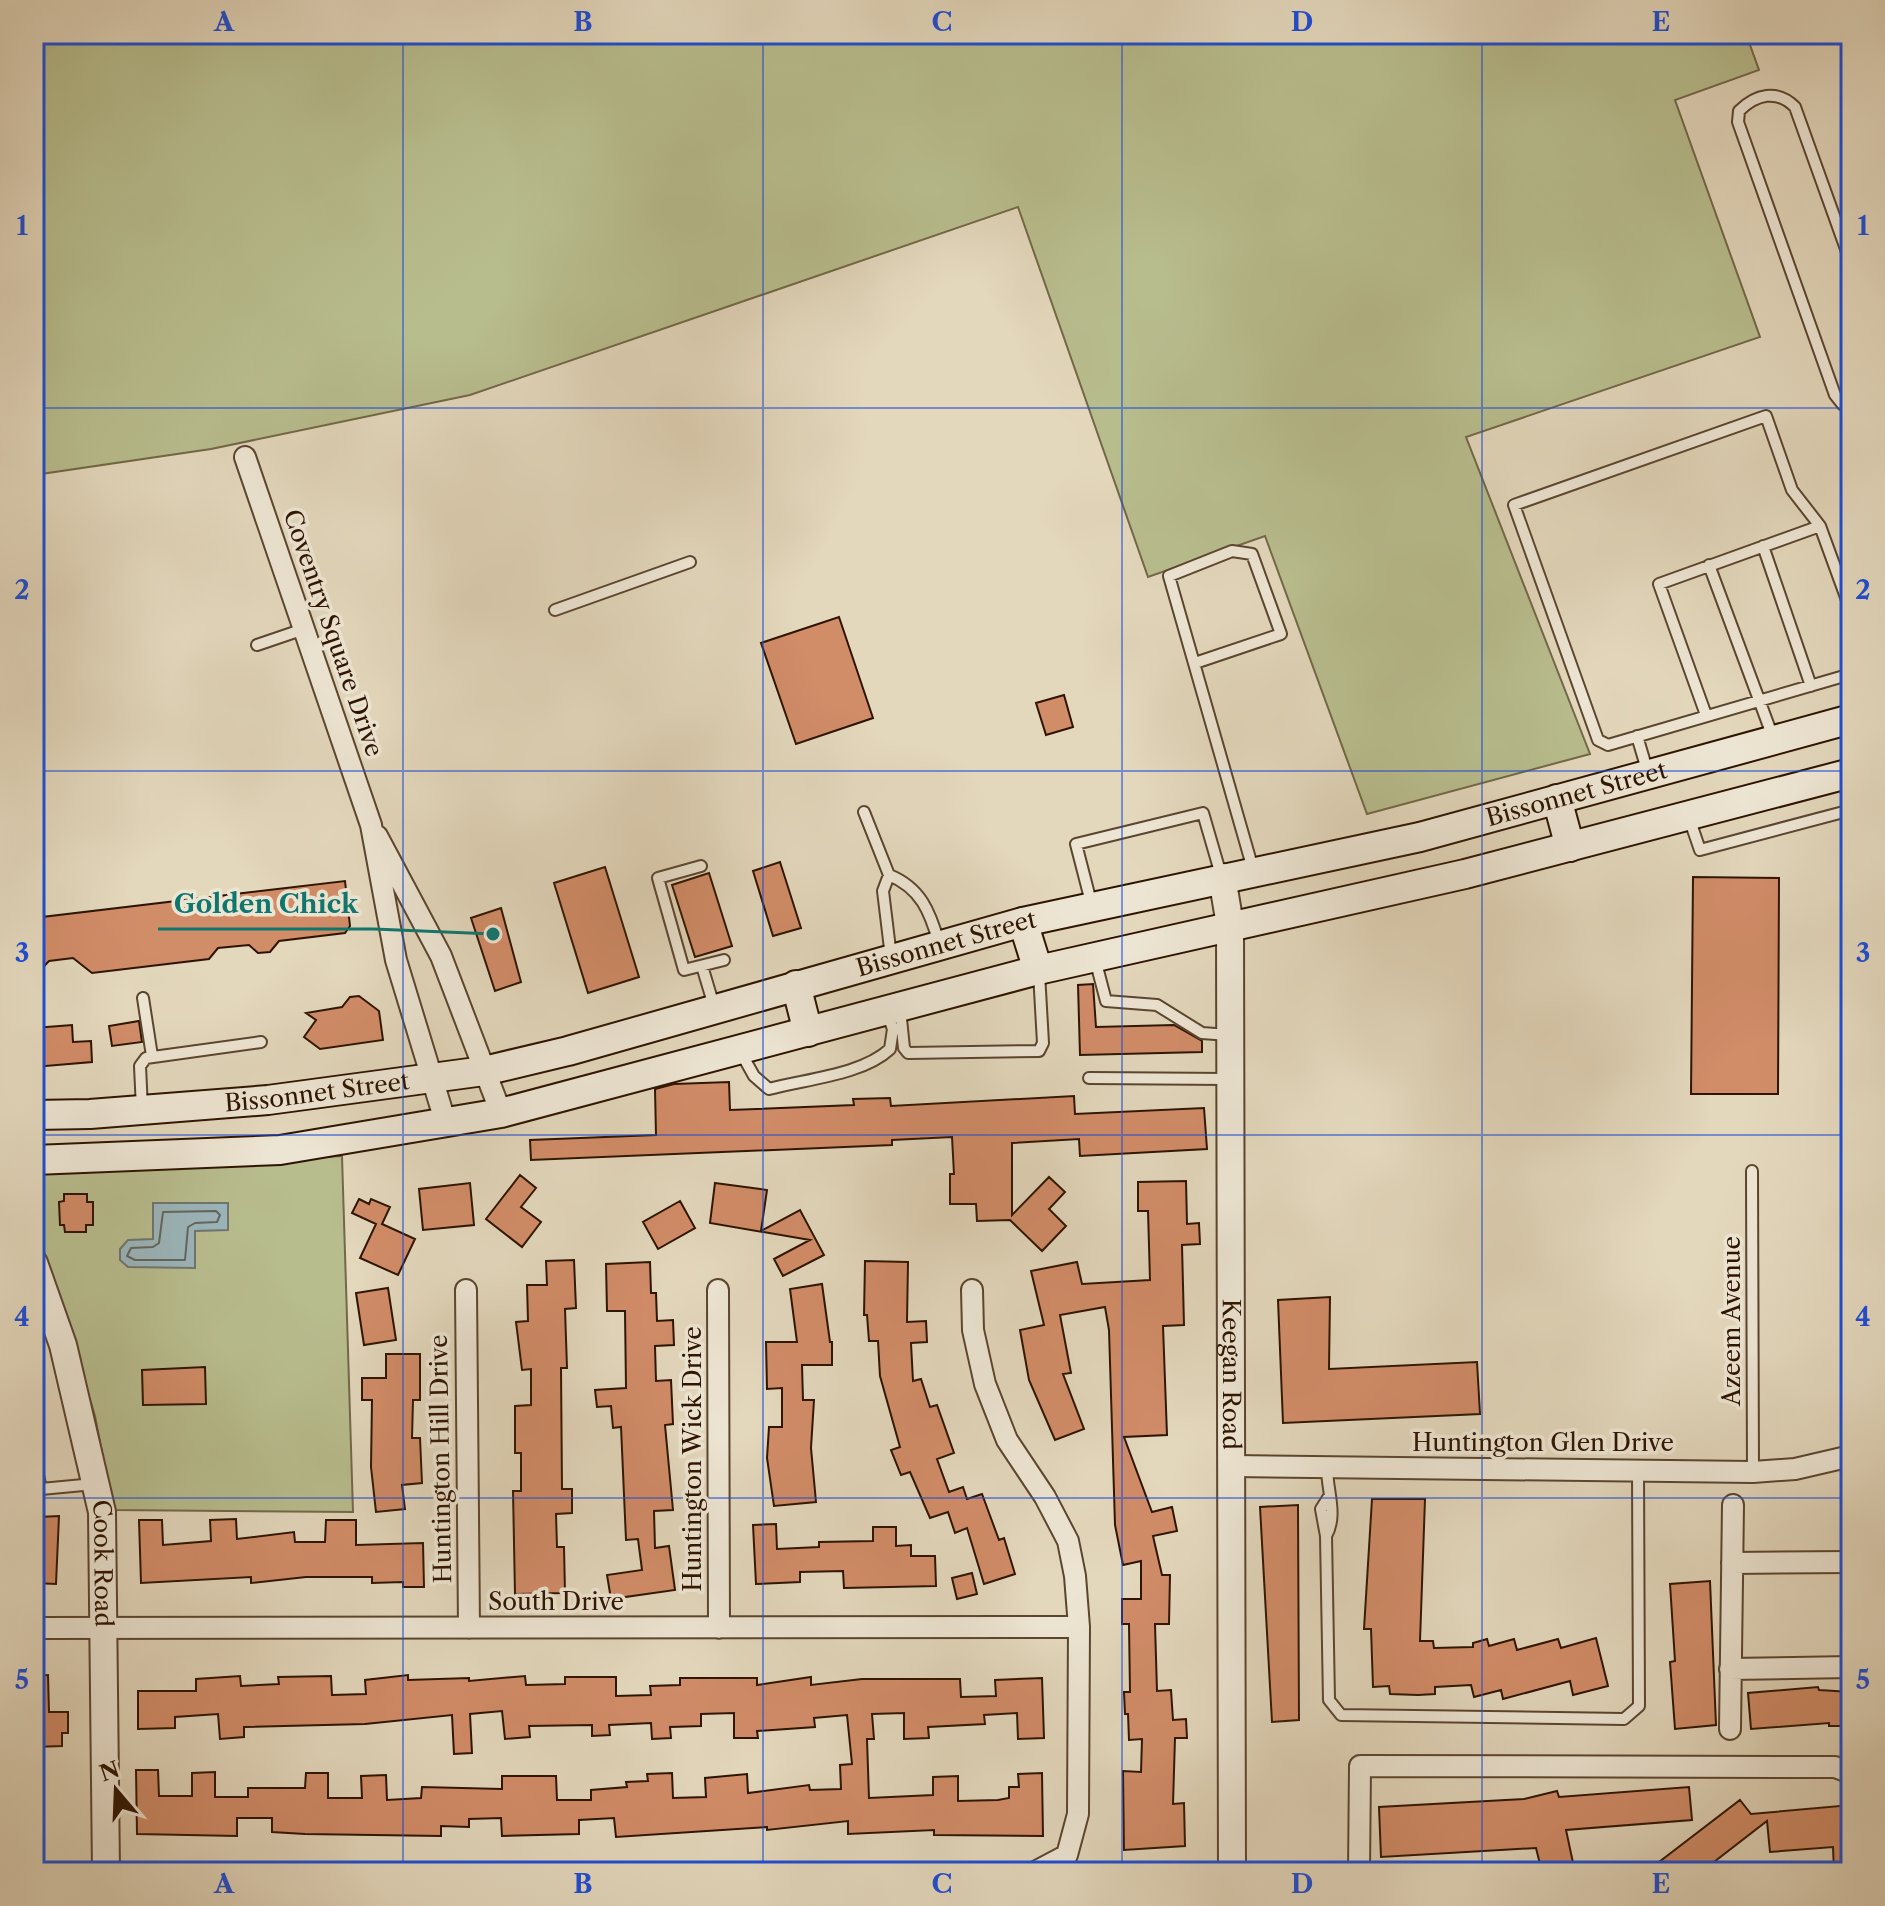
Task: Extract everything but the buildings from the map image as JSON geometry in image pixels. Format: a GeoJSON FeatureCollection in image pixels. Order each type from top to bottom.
{"type":"FeatureCollection","features":[{"type":"Feature","properties":{"kind":"main road","name":"Bissonnet Street"},"geometry":{"type":"LineString","coordinates":[[34,1115],[143,1111],[431,1080],[484,1071],[568,1051],[1023,922],[1420,837],[1851,719]]}},
{"type":"Feature","properties":{"kind":"main road","name":"Bissonnet Street"},"geometry":{"type":"LineString","coordinates":[[34,1160],[280,1150],[501,1113],[1038,970],[1570,847],[1851,773]]}},
{"type":"Feature","properties":{"kind":"main road"},"geometry":{"type":"LineString","coordinates":[[1557,799],[1570,847]]}},
{"type":"Feature","properties":{"kind":"main road"},"geometry":{"type":"LineString","coordinates":[[1023,922],[1038,970]]}},
{"type":"Feature","properties":{"kind":"main road"},"geometry":{"type":"LineString","coordinates":[[796,985],[808,1032]]}},
{"type":"Feature","properties":{"kind":"street","name":"Coventry Square Drive"},"geometry":{"type":"LineString","coordinates":[[245,457],[371,825],[396,960],[446,1124]]}},
{"type":"Feature","properties":{"kind":"street","name":"Coventry Square Drive"},"geometry":{"type":"LineString","coordinates":[[371,825],[441,956],[501,1113]]}},
{"type":"Feature","properties":{"kind":"street","name":"Keegan Road"},"geometry":{"type":"LineString","coordinates":[[1222,877],[1230,925],[1232,1872]]}},
{"type":"Feature","properties":{"kind":"street","name":"Cook Road"},"geometry":{"type":"LineString","coordinates":[[34,1263],[63,1345],[102,1512],[106,1872]]}},
{"type":"Feature","properties":{"kind":"street","name":"Huntington Hill Drive"},"geometry":{"type":"LineString","coordinates":[[466,1290],[469,1628]]}},
{"type":"Feature","properties":{"kind":"street","name":"Huntington Wick Drive"},"geometry":{"type":"LineString","coordinates":[[718,1290],[719,1628]]}},
{"type":"Feature","properties":{"kind":"street"},"geometry":{"type":"LineString","coordinates":[[972,1290],[973,1330],[985,1384],[1007,1440],[1045,1497],[1068,1541],[1079,1627],[1078,1814],[1067,1855],[1035,1872]]}},
{"type":"Feature","properties":{"kind":"street","name":"Huntington Glen Drive"},"geometry":{"type":"LineString","coordinates":[[1233,1466],[1753,1472],[1795,1469],[1851,1456]]}},
{"type":"Feature","properties":{"kind":"street"},"geometry":{"type":"LineString","coordinates":[[1730,1729],[1733,1505]]}},
{"type":"Feature","properties":{"kind":"street"},"geometry":{"type":"LineString","coordinates":[[1732,1563],[1851,1562]]}},
{"type":"Feature","properties":{"kind":"street","name":"South Drive"},"geometry":{"type":"LineString","coordinates":[[34,1628],[1079,1627]]}},
{"type":"Feature","properties":{"kind":"street"},"geometry":{"type":"LineString","coordinates":[[1730,1669],[1851,1667]]}},
{"type":"Feature","properties":{"kind":"street"},"geometry":{"type":"LineString","coordinates":[[1359,1872],[1360,1766],[1835,1767],[1851,1773]]}},
{"type":"Feature","properties":{"kind":"lane"},"geometry":{"type":"LineString","coordinates":[[1851,263],[1795,107],[1784,96],[1773,94],[1747,103],[1739,111],[1738,122],[1835,395],[1843,405],[1851,405]]}},
{"type":"Feature","properties":{"kind":"lane"},"geometry":{"type":"LineString","coordinates":[[1851,611],[1820,526],[1792,490],[1766,416],[1514,505],[1598,740],[1608,745],[1851,674]]}},
{"type":"Feature","properties":{"kind":"lane"},"geometry":{"type":"LineString","coordinates":[[1706,715],[1659,584],[1820,526]]}},
{"type":"Feature","properties":{"kind":"lane"},"geometry":{"type":"LineString","coordinates":[[1763,546],[1811,686]]}},
{"type":"Feature","properties":{"kind":"lane"},"geometry":{"type":"LineString","coordinates":[[1195,663],[1281,634],[1252,554],[1232,551],[1169,576],[1253,871]]}},
{"type":"Feature","properties":{"kind":"lane"},"geometry":{"type":"LineString","coordinates":[[555,610],[690,562]]}},
{"type":"Feature","properties":{"kind":"lane"},"geometry":{"type":"LineString","coordinates":[[1709,565],[1774,740]]}},
{"type":"Feature","properties":{"kind":"lane"},"geometry":{"type":"LineString","coordinates":[[257,645],[304,629]]}},
{"type":"Feature","properties":{"kind":"lane"},"geometry":{"type":"LineString","coordinates":[[1637,736],[1648,774]]}},
{"type":"Feature","properties":{"kind":"lane"},"geometry":{"type":"LineString","coordinates":[[1688,816],[1700,850],[1851,810]]}},
{"type":"Feature","properties":{"kind":"lane"},"geometry":{"type":"LineString","coordinates":[[864,812],[889,875],[883,891],[891,959]]}},
{"type":"Feature","properties":{"kind":"lane"},"geometry":{"type":"LineString","coordinates":[[1092,907],[1076,844],[1203,813],[1222,877]]}},
{"type":"Feature","properties":{"kind":"lane"},"geometry":{"type":"LineString","coordinates":[[701,866],[658,878],[684,970],[724,960]]}},
{"type":"Feature","properties":{"kind":"lane"},"geometry":{"type":"LineString","coordinates":[[889,875],[909,883],[931,915],[939,946]]}},
{"type":"Feature","properties":{"kind":"lane"},"geometry":{"type":"LineString","coordinates":[[1094,957],[1106,1001],[1157,1005],[1194,1024],[1202,1033],[1230,1035]]}},
{"type":"Feature","properties":{"kind":"lane"},"geometry":{"type":"LineString","coordinates":[[702,966],[714,1008]]}},
{"type":"Feature","properties":{"kind":"lane"},"geometry":{"type":"LineString","coordinates":[[893,1009],[908,1053],[1039,1051],[1043,1043],[1038,970]]}},
{"type":"Feature","properties":{"kind":"lane"},"geometry":{"type":"LineString","coordinates":[[143,998],[152,1056]]}},
{"type":"Feature","properties":{"kind":"lane"},"geometry":{"type":"LineString","coordinates":[[739,1050],[754,1076],[769,1089],[852,1068],[882,1056],[890,1049],[893,1009]]}},
{"type":"Feature","properties":{"kind":"lane"},"geometry":{"type":"LineString","coordinates":[[143,1111],[140,1066],[152,1056],[261,1042]]}},
{"type":"Feature","properties":{"kind":"lane"},"geometry":{"type":"LineString","coordinates":[[1089,1078],[1230,1079]]}},
{"type":"Feature","properties":{"kind":"lane","name":"Azeem Avenue"},"geometry":{"type":"LineString","coordinates":[[1752,1171],[1753,1472]]}},
{"type":"Feature","properties":{"kind":"lane"},"geometry":{"type":"LineString","coordinates":[[34,1456],[38,1489],[96,1484]]}},
{"type":"Feature","properties":{"kind":"lane"},"geometry":{"type":"LineString","coordinates":[[1327,1468],[1328,1498],[1333,1508],[1333,1524],[1326,1536],[1329,1700],[1341,1715],[1624,1719],[1639,1706],[1638,1469]]}},
{"type":"Feature","properties":{"kind":"green space"},"geometry":{"type":"Polygon","coordinates":[[[34,34],[1746,34],[1759,70],[1675,100],[1760,337],[1466,437],[1590,754],[1367,814],[1265,536],[1148,577],[1018,207],[470,395],[211,449],[34,475],[34,34]]]}},
{"type":"Feature","properties":{"kind":"green space"},"geometry":{"type":"Polygon","coordinates":[[[342,1156],[353,1512],[113,1510],[95,1416],[34,1220],[34,1170],[342,1156]]]}},
{"type":"Feature","properties":{"kind":"water"},"geometry":{"type":"Polygon","coordinates":[[[153,1203],[228,1203],[228,1230],[195,1231],[195,1268],[128,1267],[120,1260],[120,1249],[128,1240],[153,1239],[153,1203]]]}},
{"type":"Feature","properties":{"kind":"place","name":"Golden Chick"},"geometry":{"type":"Point","coordinates":[493,934]}}]}
